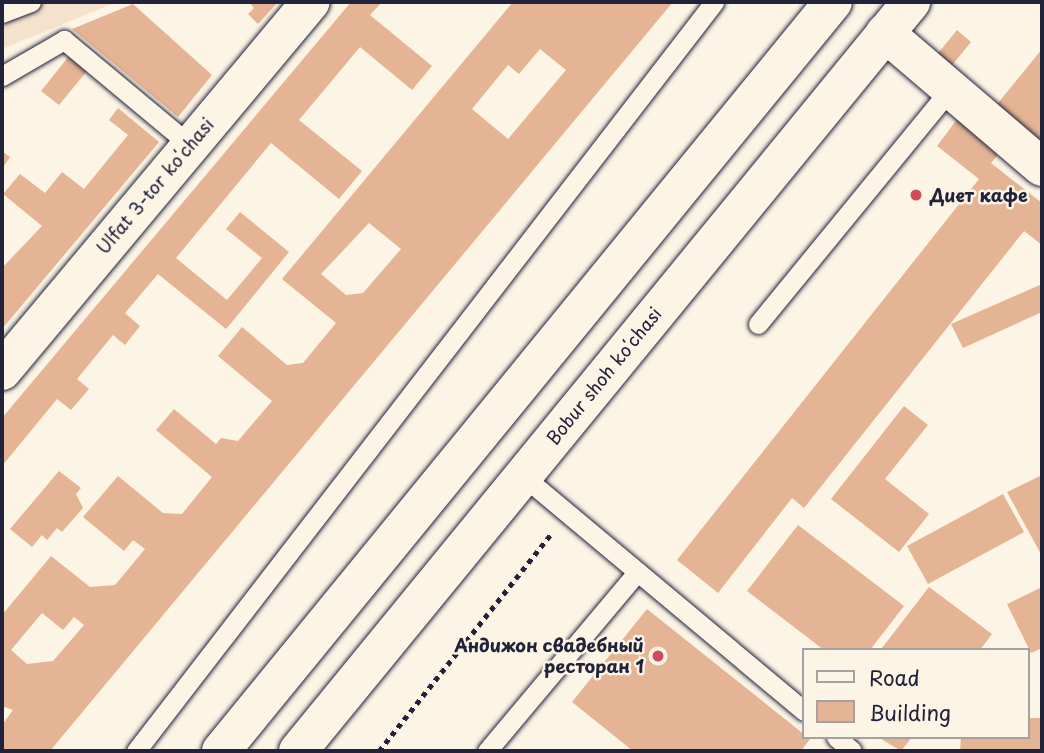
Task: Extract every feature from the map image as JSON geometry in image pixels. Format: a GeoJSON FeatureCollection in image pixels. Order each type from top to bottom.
{"type":"FeatureCollection","features":[{"type":"Feature","properties":{"kind":"main road","name":"Ulfat 3-tor koʻchasi"},"geometry":{"type":"LineString","coordinates":[[2,371],[310,2]]}},
{"type":"Feature","properties":{"kind":"main road","name":"Bobur shoh koʻchasi"},"geometry":{"type":"LineString","coordinates":[[298,751],[911,2]]}},
{"type":"Feature","properties":{"kind":"main road"},"geometry":{"type":"LineString","coordinates":[[221,751],[824,5]]}},
{"type":"Feature","properties":{"kind":"main road"},"geometry":{"type":"LineString","coordinates":[[885,33],[1042,167]]}},
{"type":"Feature","properties":{"kind":"lane"},"geometry":{"type":"LineString","coordinates":[[2,13],[31,2]]}},
{"type":"Feature","properties":{"kind":"lane"},"geometry":{"type":"LineString","coordinates":[[136,751],[714,2]]}},
{"type":"Feature","properties":{"kind":"lane"},"geometry":{"type":"LineString","coordinates":[[2,76],[64,40],[190,145]]}},
{"type":"Feature","properties":{"kind":"lane"},"geometry":{"type":"LineString","coordinates":[[758,324],[951,88]]}},
{"type":"Feature","properties":{"kind":"lane"},"geometry":{"type":"LineString","coordinates":[[523,476],[802,709]]}},
{"type":"Feature","properties":{"kind":"lane"},"geometry":{"type":"LineString","coordinates":[[487,751],[637,572]]}},
{"type":"Feature","properties":{"kind":"lane"},"geometry":{"type":"LineString","coordinates":[[838,739],[852,751]]}},
{"type":"Feature","properties":{"kind":"path"},"geometry":{"type":"LineString","coordinates":[[379,751],[568,513]]}},
{"type":"Feature","properties":{"kind":"shaded area"},"geometry":{"type":"Polygon","coordinates":[[[2,2],[117,2],[2,49],[2,2]]]}},
{"type":"Feature","properties":{"kind":"building"},"geometry":{"type":"Polygon","coordinates":[[[249,2],[278,2],[258,24],[248,14],[254,8],[249,2]]]}},
{"type":"Feature","properties":{"kind":"building"},"geometry":{"type":"Polygon","coordinates":[[[351,2],[382,2],[370,15],[432,66],[412,90],[360,47],[299,120],[362,171],[339,199],[271,143],[176,258],[227,300],[262,258],[226,229],[240,212],[289,252],[241,311],[226,329],[158,274],[125,313],[140,326],[125,345],[113,335],[77,379],[89,389],[71,410],[57,399],[2,466],[2,418],[351,2]]]}},
{"type":"Feature","properties":{"kind":"building"},"geometry":{"type":"Polygon","coordinates":[[[513,2],[673,2],[50,751],[2,751],[2,725],[13,710],[2,706],[2,615],[51,556],[90,587],[115,585],[145,549],[133,540],[124,551],[83,517],[118,476],[163,513],[182,514],[212,477],[156,430],[174,409],[216,444],[221,438],[238,441],[272,401],[218,356],[242,327],[287,365],[303,363],[336,323],[282,279],[513,2]],[[540,49],[519,74],[508,65],[472,109],[508,139],[566,70],[540,49]],[[369,223],[321,274],[346,295],[363,293],[401,249],[369,223]],[[42,613],[11,650],[27,664],[53,661],[84,625],[74,617],[63,630],[42,613]]]}},
{"type":"Feature","properties":{"kind":"building"},"geometry":{"type":"Polygon","coordinates":[[[133,4],[212,75],[178,117],[72,29],[133,4]]]}},
{"type":"Feature","properties":{"kind":"building"},"geometry":{"type":"Polygon","coordinates":[[[957,30],[971,42],[949,69],[935,57],[957,30]]]}},
{"type":"Feature","properties":{"kind":"building"},"geometry":{"type":"Polygon","coordinates":[[[1042,49],[1042,157],[989,114],[1042,49]]]}},
{"type":"Feature","properties":{"kind":"building"},"geometry":{"type":"Polygon","coordinates":[[[69,56],[87,71],[59,105],[41,91],[69,56]]]}},
{"type":"Feature","properties":{"kind":"building"},"geometry":{"type":"Polygon","coordinates":[[[118,108],[159,142],[2,329],[2,268],[42,226],[3,194],[20,174],[45,193],[62,172],[84,189],[128,135],[109,120],[118,108]]]}},
{"type":"Feature","properties":{"kind":"building"},"geometry":{"type":"Polygon","coordinates":[[[961,114],[1004,148],[991,163],[1042,203],[1042,245],[1024,231],[804,508],[792,498],[718,593],[677,560],[979,179],[937,146],[961,114]]]}},
{"type":"Feature","properties":{"kind":"building"},"geometry":{"type":"Polygon","coordinates":[[[2,151],[10,157],[2,169],[2,151]]]}},
{"type":"Feature","properties":{"kind":"building"},"geometry":{"type":"Polygon","coordinates":[[[1042,284],[1042,312],[963,348],[951,324],[1042,284]]]}},
{"type":"Feature","properties":{"kind":"building"},"geometry":{"type":"Polygon","coordinates":[[[904,406],[928,425],[885,479],[929,514],[899,552],[831,499],[904,406]]]}},
{"type":"Feature","properties":{"kind":"building"},"geometry":{"type":"Polygon","coordinates":[[[59,471],[81,488],[76,494],[83,508],[62,532],[57,528],[47,540],[42,535],[32,547],[10,529],[59,471]]]}},
{"type":"Feature","properties":{"kind":"building"},"geometry":{"type":"Polygon","coordinates":[[[1042,475],[1042,556],[1007,492],[1042,475]]]}},
{"type":"Feature","properties":{"kind":"building"},"geometry":{"type":"Polygon","coordinates":[[[1003,494],[1024,532],[928,584],[907,546],[1003,494]]]}},
{"type":"Feature","properties":{"kind":"building"},"geometry":{"type":"Polygon","coordinates":[[[798,525],[904,606],[872,648],[821,648],[747,591],[798,525]]]}},
{"type":"Feature","properties":{"kind":"building"},"geometry":{"type":"Polygon","coordinates":[[[929,587],[992,634],[982,648],[882,648],[929,587]]]}},
{"type":"Feature","properties":{"kind":"building"},"geometry":{"type":"Polygon","coordinates":[[[1042,587],[1042,648],[1031,653],[1007,604],[1042,587]]]}},
{"type":"Feature","properties":{"kind":"building","name":"Андижон свадебный ресторан 1"},"geometry":{"type":"Polygon","coordinates":[[[647,609],[802,733],[802,739],[810,739],[801,751],[633,751],[572,702],[647,609]]]}},
{"type":"Feature","properties":{"kind":"building"},"geometry":{"type":"Polygon","coordinates":[[[1030,718],[1042,718],[1042,751],[960,751],[961,739],[1030,739],[1030,718]]]}},
{"type":"Feature","properties":{"kind":"building"},"geometry":{"type":"Polygon","coordinates":[[[881,739],[910,739],[901,751],[881,739]]]}},
{"type":"Feature","properties":{"kind":"place","name":"Диет кафе"},"geometry":{"type":"Point","coordinates":[916,195]}},
{"type":"Feature","properties":{"kind":"place","name":"Андижон свадебный ресторан 1"},"geometry":{"type":"Point","coordinates":[658,656]}}]}
